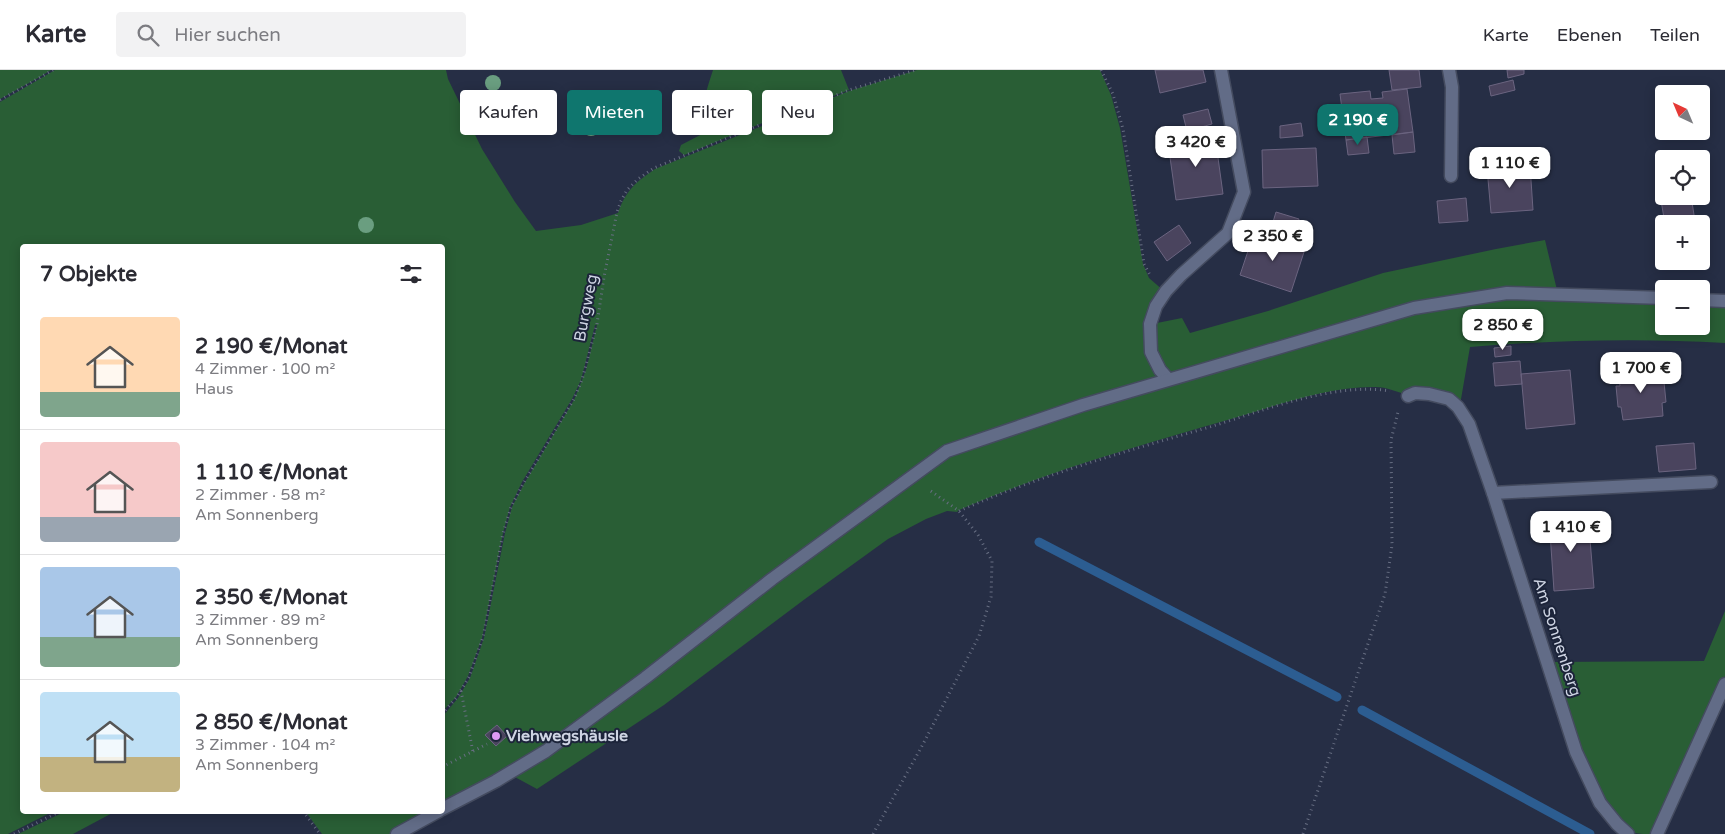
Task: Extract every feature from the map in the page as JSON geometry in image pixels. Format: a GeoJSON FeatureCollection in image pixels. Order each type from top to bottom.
{"type":"FeatureCollection","features":[{"type":"Feature","properties":{"kind":"street"},"geometry":{"type":"LineString","coordinates":[[1168,379],[1160,370],[1151,352],[1150,324],[1156,306],[1166,291],[1181,275],[1228,233],[1244,192],[1221,70]]}},
{"type":"Feature","properties":{"kind":"street"},"geometry":{"type":"LineString","coordinates":[[1449,70],[1452,87],[1451,176]]}},
{"type":"Feature","properties":{"kind":"street"},"geometry":{"type":"LineString","coordinates":[[445,808],[546,751],[645,678],[772,579],[947,451],[1082,405],[1414,308],[1507,292],[1655,298]]}},
{"type":"Feature","properties":{"kind":"street"},"geometry":{"type":"LineString","coordinates":[[1710,300],[1725,301]]}},
{"type":"Feature","properties":{"kind":"street","name":"Am Sonnenberg"},"geometry":{"type":"LineString","coordinates":[[1408,396],[1415,393],[1429,394],[1448,399],[1458,407],[1469,424],[1576,752],[1600,803],[1628,834]]}},
{"type":"Feature","properties":{"kind":"street"},"geometry":{"type":"LineString","coordinates":[[1493,493],[1711,482]]}},
{"type":"Feature","properties":{"kind":"street"},"geometry":{"type":"LineString","coordinates":[[1657,834],[1725,684]]}},
{"type":"Feature","properties":{"kind":"street"},"geometry":{"type":"LineString","coordinates":[[397,834],[434,814]]}},
{"type":"Feature","properties":{"kind":"path"},"geometry":{"type":"LineString","coordinates":[[0,100],[53,70]]}},
{"type":"Feature","properties":{"kind":"path","name":"Burgweg"},"geometry":{"type":"LineString","coordinates":[[445,710],[469,678],[483,637],[503,533],[511,507],[574,399],[586,370],[597,324],[617,212],[627,190],[638,179],[654,168],[849,90],[916,70]]}},
{"type":"Feature","properties":{"kind":"path"},"geometry":{"type":"LineString","coordinates":[[1101,70],[1113,94],[1123,130],[1144,264],[1150,277],[1166,291]]}},
{"type":"Feature","properties":{"kind":"path"},"geometry":{"type":"LineString","coordinates":[[959,512],[988,498],[1034,481],[1305,398],[1343,391],[1376,388],[1408,396],[1398,411],[1390,440],[1392,544],[1385,594],[1303,834]]}},
{"type":"Feature","properties":{"kind":"path"},"geometry":{"type":"LineString","coordinates":[[873,834],[922,746],[979,636],[991,597],[992,561],[978,536],[959,512],[911,476]]}},
{"type":"Feature","properties":{"kind":"path"},"geometry":{"type":"LineString","coordinates":[[461,691],[473,752]]}},
{"type":"Feature","properties":{"kind":"path"},"geometry":{"type":"LineString","coordinates":[[445,766],[487,744]]}},
{"type":"Feature","properties":{"kind":"path"},"geometry":{"type":"LineString","coordinates":[[14,834],[54,814]]}},
{"type":"Feature","properties":{"kind":"path"},"geometry":{"type":"LineString","coordinates":[[305,814],[320,834]]}},
{"type":"Feature","properties":{"kind":"green space"},"geometry":{"type":"Polygon","coordinates":[[[0,70],[51,70],[0,99],[0,70]]]}},
{"type":"Feature","properties":{"kind":"green space"},"geometry":{"type":"Polygon","coordinates":[[[55,70],[446,70],[448,79],[460,104],[460,135],[475,135],[515,202],[536,231],[581,225],[618,213],[624,198],[632,187],[655,169],[740,135],[752,135],[752,130],[762,126],[762,135],[833,135],[833,97],[917,70],[1100,70],[1111,95],[1120,128],[1143,264],[1149,278],[1164,291],[1152,324],[1182,318],[1190,333],[1268,311],[1383,273],[1545,240],[1557,290],[1655,301],[1655,335],[1710,335],[1710,304],[1725,305],[1725,343],[1597,340],[1470,347],[1460,405],[1420,399],[1379,387],[1321,393],[1092,461],[1024,484],[958,512],[947,511],[926,519],[888,539],[664,705],[537,789],[513,776],[445,805],[445,714],[458,698],[470,678],[484,638],[512,507],[574,400],[586,370],[597,325],[595,325],[581,380],[572,399],[522,482],[510,507],[482,638],[468,676],[456,697],[445,709],[445,244],[20,244],[20,814],[48,814],[8,834],[0,834],[0,102],[55,70]]]}},
{"type":"Feature","properties":{"kind":"green space"},"geometry":{"type":"Polygon","coordinates":[[[713,70],[841,70],[849,90],[833,96],[833,90],[762,90],[762,123],[752,127],[752,90],[707,90],[713,70]]]}},
{"type":"Feature","properties":{"kind":"green space"},"geometry":{"type":"Polygon","coordinates":[[[700,135],[732,135],[684,155],[679,151],[681,145],[700,135]]]}},
{"type":"Feature","properties":{"kind":"green space"},"geometry":{"type":"Polygon","coordinates":[[[1725,611],[1725,676],[1653,834],[1634,833],[1618,821],[1592,781],[1572,730],[1552,662],[1704,661],[1725,611]]]}},
{"type":"Feature","properties":{"kind":"green space"},"geometry":{"type":"Polygon","coordinates":[[[60,814],[110,814],[73,834],[18,834],[60,814]]]}},
{"type":"Feature","properties":{"kind":"green space"},"geometry":{"type":"Polygon","coordinates":[[[307,814],[427,814],[390,834],[322,834],[307,814]]]}},
{"type":"Feature","properties":{"kind":"building"},"geometry":{"type":"Polygon","coordinates":[[[1155,70],[1203,70],[1206,82],[1160,93],[1155,70]]]}},
{"type":"Feature","properties":{"kind":"building"},"geometry":{"type":"Polygon","coordinates":[[[1389,70],[1419,70],[1421,87],[1392,90],[1389,70]]]}},
{"type":"Feature","properties":{"kind":"building"},"geometry":{"type":"Polygon","coordinates":[[[1507,70],[1524,70],[1524,74],[1508,78],[1507,70]]]}},
{"type":"Feature","properties":{"kind":"building"},"geometry":{"type":"Polygon","coordinates":[[[1513,80],[1515,90],[1491,96],[1489,86],[1513,80]]]}},
{"type":"Feature","properties":{"kind":"building"},"geometry":{"type":"Polygon","coordinates":[[[1407,89],[1413,132],[1346,140],[1340,94],[1370,91],[1371,99],[1383,98],[1382,92],[1407,89]]]}},
{"type":"Feature","properties":{"kind":"building"},"geometry":{"type":"Polygon","coordinates":[[[1208,109],[1212,124],[1187,131],[1183,115],[1208,109]]]}},
{"type":"Feature","properties":{"kind":"building"},"geometry":{"type":"Polygon","coordinates":[[[1301,123],[1303,136],[1280,138],[1280,126],[1301,123]]]}},
{"type":"Feature","properties":{"kind":"building"},"geometry":{"type":"Polygon","coordinates":[[[1413,132],[1415,152],[1394,154],[1392,135],[1413,132]]]}},
{"type":"Feature","properties":{"kind":"building"},"geometry":{"type":"Polygon","coordinates":[[[1215,136],[1223,194],[1176,200],[1168,143],[1215,136]]]}},
{"type":"Feature","properties":{"kind":"building"},"geometry":{"type":"Polygon","coordinates":[[[1367,137],[1369,153],[1348,155],[1346,140],[1367,137]]]}},
{"type":"Feature","properties":{"kind":"building"},"geometry":{"type":"Polygon","coordinates":[[[1316,148],[1318,186],[1263,188],[1262,150],[1316,148]]]}},
{"type":"Feature","properties":{"kind":"building"},"geometry":{"type":"Polygon","coordinates":[[[1530,165],[1533,210],[1491,213],[1487,168],[1530,165]]]}},
{"type":"Feature","properties":{"kind":"building"},"geometry":{"type":"Polygon","coordinates":[[[1466,198],[1468,221],[1439,223],[1437,201],[1466,198]]]}},
{"type":"Feature","properties":{"kind":"building"},"geometry":{"type":"Polygon","coordinates":[[[1662,205],[1692,205],[1694,215],[1663,215],[1662,205]]]}},
{"type":"Feature","properties":{"kind":"building"},"geometry":{"type":"Polygon","coordinates":[[[1276,212],[1299,219],[1292,240],[1270,232],[1276,212]]]}},
{"type":"Feature","properties":{"kind":"building"},"geometry":{"type":"Polygon","coordinates":[[[1179,225],[1191,243],[1167,261],[1154,242],[1179,225]]]}},
{"type":"Feature","properties":{"kind":"building"},"geometry":{"type":"Polygon","coordinates":[[[1254,233],[1305,249],[1291,292],[1240,275],[1254,233]]]}},
{"type":"Feature","properties":{"kind":"building"},"geometry":{"type":"Polygon","coordinates":[[[1511,346],[1511,355],[1495,357],[1494,348],[1511,346]]]}},
{"type":"Feature","properties":{"kind":"building"},"geometry":{"type":"Polygon","coordinates":[[[1520,361],[1522,384],[1495,386],[1493,363],[1520,361]]]}},
{"type":"Feature","properties":{"kind":"building"},"geometry":{"type":"Polygon","coordinates":[[[1658,367],[1660,382],[1664,382],[1666,402],[1662,403],[1663,416],[1623,420],[1621,407],[1618,407],[1616,386],[1620,386],[1618,371],[1658,367]]]}},
{"type":"Feature","properties":{"kind":"building"},"geometry":{"type":"Polygon","coordinates":[[[1570,370],[1575,424],[1526,429],[1521,374],[1570,370]]]}},
{"type":"Feature","properties":{"kind":"building"},"geometry":{"type":"Polygon","coordinates":[[[1694,443],[1696,469],[1659,472],[1656,446],[1694,443]]]}},
{"type":"Feature","properties":{"kind":"building"},"geometry":{"type":"Polygon","coordinates":[[[1588,515],[1594,588],[1554,591],[1549,518],[1588,515]]]}},
{"type":"Feature","properties":{"kind":"building","name":"Viehwegshäusle"},"geometry":{"type":"Polygon","coordinates":[[[497,725],[507,736],[496,746],[485,735],[497,725]]]}},
{"type":"Feature","properties":{"kind":"waterway"},"geometry":{"type":"LineString","coordinates":[[1039,542],[1337,697]]}},
{"type":"Feature","properties":{"kind":"waterway"},"geometry":{"type":"LineString","coordinates":[[1362,710],[1590,834]]}},
{"type":"Feature","properties":{"kind":"place","name":"Viehwegshäusle"},"geometry":{"type":"Point","coordinates":[496,736]}}]}
